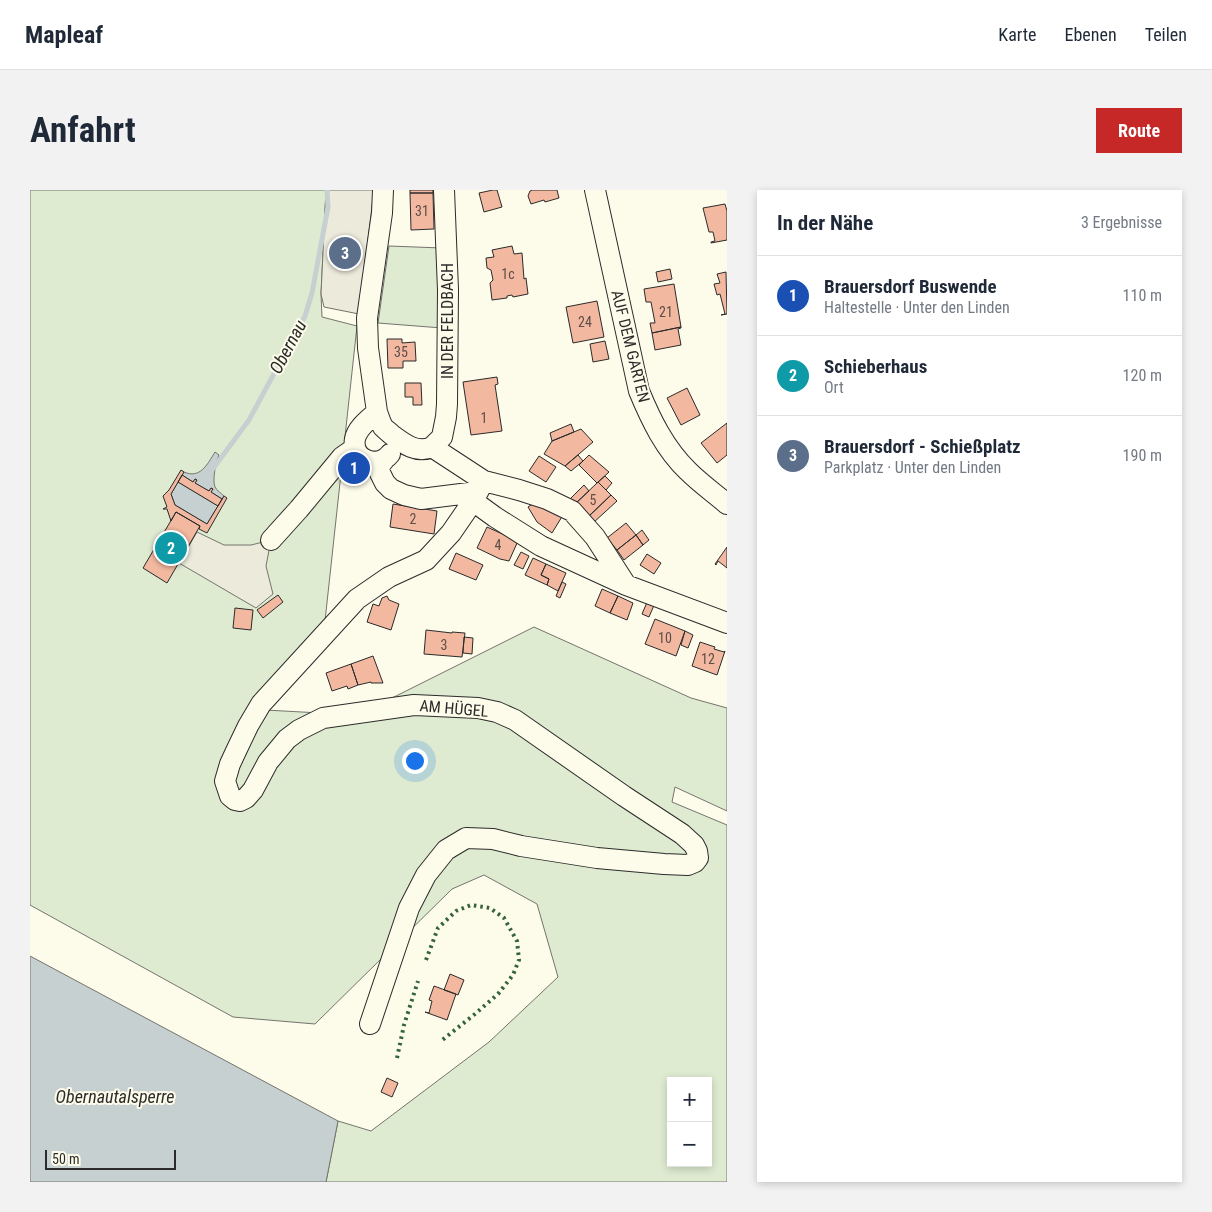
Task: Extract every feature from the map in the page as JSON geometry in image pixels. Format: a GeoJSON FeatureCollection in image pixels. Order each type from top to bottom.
{"type":"FeatureCollection","features":[{"type":"Feature","properties":{"kind":"street"},"geometry":{"type":"LineString","coordinates":[[383,190],[382,213],[367,318],[368,348],[378,412],[380,422],[384,428],[413,448],[427,449],[432,447],[478,491],[495,517],[541,546],[626,585],[727,623]]}},
{"type":"Feature","properties":{"kind":"street","name":"IN DER FELDBACH"},"geometry":{"type":"LineString","coordinates":[[432,447],[442,437],[447,404],[448,290],[444,190]]}},
{"type":"Feature","properties":{"kind":"street","name":"AUF DEM GARTEN"},"geometry":{"type":"LineString","coordinates":[[595,190],[639,391],[658,431],[675,457],[687,471],[727,504]]}},
{"type":"Feature","properties":{"kind":"street"},"geometry":{"type":"LineString","coordinates":[[378,412],[368,420],[358,433],[355,440],[355,448],[358,454],[369,462],[374,463],[384,460]]}},
{"type":"Feature","properties":{"kind":"street"},"geometry":{"type":"LineString","coordinates":[[399,440],[392,452],[378,466],[385,483],[391,489],[404,495],[422,498],[478,491],[519,490],[547,499],[572,511],[595,537],[626,585]]}},
{"type":"Feature","properties":{"kind":"street"},"geometry":{"type":"LineString","coordinates":[[272,540],[342,457],[355,448]]}},
{"type":"Feature","properties":{"kind":"street","name":"AM HÜGEL"},"geometry":{"type":"LineString","coordinates":[[370,1024],[410,908],[426,875],[446,850],[466,838],[493,840],[597,858],[664,864],[688,865],[695,862],[698,858],[694,845],[682,834],[515,720],[498,712],[478,708],[414,704],[323,718],[299,730],[280,746],[268,762],[257,784],[246,798],[240,802],[230,796],[225,782],[230,764],[261,704],[358,599],[389,577],[426,560],[451,532],[478,491]]}},
{"type":"Feature","properties":{"kind":"green space"},"geometry":{"type":"Polygon","coordinates":[[[30,190],[326,190],[321,294],[322,317],[357,326],[325,621],[246,709],[358,715],[534,627],[691,698],[727,708],[727,811],[675,787],[672,802],[727,825],[727,1182],[326,1182],[338,1121],[371,1131],[489,1042],[558,977],[537,904],[484,875],[452,889],[315,1024],[233,1017],[30,905],[30,190]]]}},
{"type":"Feature","properties":{"kind":"green space"},"geometry":{"type":"Polygon","coordinates":[[[389,246],[442,248],[442,328],[378,323],[389,246]]]}},
{"type":"Feature","properties":{"kind":"shaded area"},"geometry":{"type":"Polygon","coordinates":[[[326,190],[374,190],[359,314],[324,307],[321,294],[326,190]]]}},
{"type":"Feature","properties":{"kind":"shaded area"},"geometry":{"type":"Polygon","coordinates":[[[197,532],[224,545],[251,545],[271,540],[266,566],[273,594],[256,608],[179,563],[197,532]]]}},
{"type":"Feature","properties":{"kind":"water"},"geometry":{"type":"Polygon","coordinates":[[[215,452],[219,455],[214,484],[217,490],[224,496],[222,499],[211,492],[213,489],[211,488],[209,491],[195,483],[197,480],[195,479],[193,482],[182,475],[184,472],[194,474],[199,472],[206,466],[215,452]]]}},
{"type":"Feature","properties":{"kind":"water"},"geometry":{"type":"Polygon","coordinates":[[[178,482],[218,506],[207,524],[175,505],[171,494],[178,482]]]}},
{"type":"Feature","properties":{"kind":"water","name":"Obernautalsperre"},"geometry":{"type":"Polygon","coordinates":[[[30,956],[338,1121],[326,1182],[30,1182],[30,956]]]}},
{"type":"Feature","properties":{"kind":"building"},"geometry":{"type":"Polygon","coordinates":[[[410,190],[433,190],[433,193],[410,193],[410,190]]]}},
{"type":"Feature","properties":{"kind":"building"},"geometry":{"type":"Polygon","coordinates":[[[497,190],[502,207],[484,212],[479,193],[497,190]]]}},
{"type":"Feature","properties":{"kind":"building"},"geometry":{"type":"Polygon","coordinates":[[[532,190],[557,190],[559,198],[531,204],[528,196],[532,190]]]}},
{"type":"Feature","properties":{"kind":"building"},"geometry":{"type":"Polygon","coordinates":[[[410,193],[433,193],[434,229],[411,230],[410,193]]]}},
{"type":"Feature","properties":{"kind":"building"},"geometry":{"type":"Polygon","coordinates":[[[725,204],[727,211],[727,240],[711,243],[715,241],[713,232],[709,232],[703,208],[725,204]]]}},
{"type":"Feature","properties":{"kind":"building"},"geometry":{"type":"Polygon","coordinates":[[[512,246],[514,254],[522,253],[524,279],[526,278],[528,294],[513,297],[512,295],[507,296],[507,298],[492,300],[490,283],[493,280],[491,270],[487,268],[486,258],[494,257],[492,250],[512,246]]]}},
{"type":"Feature","properties":{"kind":"building"},"geometry":{"type":"Polygon","coordinates":[[[670,269],[672,279],[658,282],[656,272],[670,269]]]}},
{"type":"Feature","properties":{"kind":"building"},"geometry":{"type":"Polygon","coordinates":[[[726,272],[727,314],[721,315],[725,314],[720,294],[717,295],[714,284],[720,283],[717,274],[726,272]]]}},
{"type":"Feature","properties":{"kind":"building"},"geometry":{"type":"Polygon","coordinates":[[[674,284],[681,327],[652,333],[650,323],[655,323],[651,302],[646,302],[644,289],[674,284]]]}},
{"type":"Feature","properties":{"kind":"building"},"geometry":{"type":"Polygon","coordinates":[[[597,301],[604,337],[573,343],[566,307],[597,301]]]}},
{"type":"Feature","properties":{"kind":"building"},"geometry":{"type":"Polygon","coordinates":[[[681,327],[678,329],[681,345],[655,350],[652,333],[681,327]]]}},
{"type":"Feature","properties":{"kind":"building"},"geometry":{"type":"Polygon","coordinates":[[[387,339],[402,339],[402,343],[415,342],[416,361],[403,361],[403,368],[388,368],[387,339]]]}},
{"type":"Feature","properties":{"kind":"building"},"geometry":{"type":"Polygon","coordinates":[[[605,341],[609,359],[593,362],[590,344],[605,341]]]}},
{"type":"Feature","properties":{"kind":"building"},"geometry":{"type":"Polygon","coordinates":[[[497,377],[498,384],[495,385],[502,431],[471,435],[463,382],[497,377]]]}},
{"type":"Feature","properties":{"kind":"building"},"geometry":{"type":"Polygon","coordinates":[[[405,383],[421,383],[422,405],[413,405],[413,397],[405,397],[405,383]]]}},
{"type":"Feature","properties":{"kind":"building"},"geometry":{"type":"Polygon","coordinates":[[[687,388],[700,415],[681,425],[667,398],[687,388]]]}},
{"type":"Feature","properties":{"kind":"building"},"geometry":{"type":"Polygon","coordinates":[[[727,423],[727,455],[717,463],[701,443],[727,423]]]}},
{"type":"Feature","properties":{"kind":"building"},"geometry":{"type":"Polygon","coordinates":[[[571,424],[574,432],[552,441],[550,433],[571,424]]]}},
{"type":"Feature","properties":{"kind":"building"},"geometry":{"type":"Polygon","coordinates":[[[581,429],[593,442],[565,466],[544,454],[552,441],[581,429]]]}},
{"type":"Feature","properties":{"kind":"building"},"geometry":{"type":"Polygon","coordinates":[[[578,455],[583,461],[571,471],[565,466],[578,455]]]}},
{"type":"Feature","properties":{"kind":"building"},"geometry":{"type":"Polygon","coordinates":[[[589,455],[609,472],[597,483],[579,465],[589,455]]]}},
{"type":"Feature","properties":{"kind":"building"},"geometry":{"type":"Polygon","coordinates":[[[539,456],[556,467],[546,482],[529,471],[539,456]]]}},
{"type":"Feature","properties":{"kind":"building"},"geometry":{"type":"Polygon","coordinates":[[[181,470],[184,472],[171,494],[175,505],[207,524],[224,496],[227,498],[207,533],[199,529],[200,526],[176,512],[171,521],[167,509],[163,509],[167,507],[163,496],[169,490],[181,470]]]}},
{"type":"Feature","properties":{"kind":"building"},"geometry":{"type":"Polygon","coordinates":[[[182,475],[193,482],[195,479],[197,480],[195,483],[209,491],[211,488],[213,489],[211,492],[222,499],[218,506],[178,482],[182,475]]]}},
{"type":"Feature","properties":{"kind":"building"},"geometry":{"type":"Polygon","coordinates":[[[605,476],[612,483],[606,490],[598,482],[605,476]]]}},
{"type":"Feature","properties":{"kind":"building"},"geometry":{"type":"Polygon","coordinates":[[[598,482],[611,495],[588,517],[575,504],[598,482]]]}},
{"type":"Feature","properties":{"kind":"building"},"geometry":{"type":"Polygon","coordinates":[[[584,485],[589,491],[575,504],[570,499],[584,485]]]}},
{"type":"Feature","properties":{"kind":"building"},"geometry":{"type":"Polygon","coordinates":[[[611,495],[617,501],[593,523],[588,517],[611,495]]]}},
{"type":"Feature","properties":{"kind":"building"},"geometry":{"type":"Polygon","coordinates":[[[537,501],[563,515],[552,533],[537,522],[528,507],[537,501]]]}},
{"type":"Feature","properties":{"kind":"building"},"geometry":{"type":"Polygon","coordinates":[[[393,504],[437,511],[434,534],[390,527],[393,504]]]}},
{"type":"Feature","properties":{"kind":"building"},"geometry":{"type":"Polygon","coordinates":[[[176,512],[200,526],[167,583],[143,568],[176,512]]]}},
{"type":"Feature","properties":{"kind":"building"},"geometry":{"type":"Polygon","coordinates":[[[626,523],[636,535],[617,550],[607,538],[626,523]]]}},
{"type":"Feature","properties":{"kind":"building"},"geometry":{"type":"Polygon","coordinates":[[[487,527],[518,541],[509,561],[500,559],[477,548],[487,527]]]}},
{"type":"Feature","properties":{"kind":"building"},"geometry":{"type":"Polygon","coordinates":[[[642,530],[649,540],[643,545],[636,535],[642,530]]]}},
{"type":"Feature","properties":{"kind":"building"},"geometry":{"type":"Polygon","coordinates":[[[636,535],[643,545],[624,560],[617,550],[636,535]]]}},
{"type":"Feature","properties":{"kind":"building"},"geometry":{"type":"Polygon","coordinates":[[[727,547],[727,568],[718,561],[716,565],[715,564],[727,547]]]}},
{"type":"Feature","properties":{"kind":"building"},"geometry":{"type":"Polygon","coordinates":[[[521,552],[529,556],[523,569],[514,565],[521,552]]]}},
{"type":"Feature","properties":{"kind":"building"},"geometry":{"type":"Polygon","coordinates":[[[456,553],[483,565],[476,580],[449,569],[456,553]]]}},
{"type":"Feature","properties":{"kind":"building"},"geometry":{"type":"Polygon","coordinates":[[[647,554],[661,563],[654,574],[640,565],[647,554]]]}},
{"type":"Feature","properties":{"kind":"building"},"geometry":{"type":"Polygon","coordinates":[[[533,558],[546,564],[541,575],[549,579],[547,585],[525,575],[533,558]]]}},
{"type":"Feature","properties":{"kind":"building"},"geometry":{"type":"Polygon","coordinates":[[[546,564],[566,573],[558,591],[547,585],[549,579],[541,575],[546,564]]]}},
{"type":"Feature","properties":{"kind":"building"},"geometry":{"type":"Polygon","coordinates":[[[562,582],[566,584],[560,598],[556,596],[562,582]]]}},
{"type":"Feature","properties":{"kind":"building"},"geometry":{"type":"Polygon","coordinates":[[[602,589],[618,596],[610,613],[595,606],[602,589]]]}},
{"type":"Feature","properties":{"kind":"building"},"geometry":{"type":"Polygon","coordinates":[[[278,595],[283,602],[263,618],[257,610],[278,595]]]}},
{"type":"Feature","properties":{"kind":"building"},"geometry":{"type":"Polygon","coordinates":[[[387,596],[389,600],[399,604],[391,630],[367,622],[373,604],[379,606],[382,598],[387,596]]]}},
{"type":"Feature","properties":{"kind":"building"},"geometry":{"type":"Polygon","coordinates":[[[618,596],[633,603],[627,620],[610,613],[618,596]]]}},
{"type":"Feature","properties":{"kind":"building"},"geometry":{"type":"Polygon","coordinates":[[[648,600],[655,603],[649,617],[642,614],[648,600]]]}},
{"type":"Feature","properties":{"kind":"building"},"geometry":{"type":"Polygon","coordinates":[[[235,608],[253,610],[251,630],[233,628],[235,608]]]}},
{"type":"Feature","properties":{"kind":"building"},"geometry":{"type":"Polygon","coordinates":[[[655,619],[685,631],[676,656],[645,644],[655,619]]]}},
{"type":"Feature","properties":{"kind":"building"},"geometry":{"type":"Polygon","coordinates":[[[426,630],[465,633],[462,657],[424,654],[426,630]]]}},
{"type":"Feature","properties":{"kind":"building"},"geometry":{"type":"Polygon","coordinates":[[[685,631],[693,635],[688,648],[681,645],[685,631]]]}},
{"type":"Feature","properties":{"kind":"building"},"geometry":{"type":"Polygon","coordinates":[[[464,637],[473,638],[472,654],[463,653],[464,637]]]}},
{"type":"Feature","properties":{"kind":"building"},"geometry":{"type":"Polygon","coordinates":[[[700,642],[715,647],[714,649],[725,651],[717,675],[692,666],[700,642]]]}},
{"type":"Feature","properties":{"kind":"building"},"geometry":{"type":"Polygon","coordinates":[[[373,656],[383,683],[371,682],[358,685],[351,664],[373,656]]]}},
{"type":"Feature","properties":{"kind":"building"},"geometry":{"type":"Polygon","coordinates":[[[351,664],[358,685],[348,689],[347,686],[332,691],[326,673],[351,664]]]}},
{"type":"Feature","properties":{"kind":"building"},"geometry":{"type":"Polygon","coordinates":[[[450,974],[464,980],[458,995],[444,990],[450,974]]]}},
{"type":"Feature","properties":{"kind":"building"},"geometry":{"type":"Polygon","coordinates":[[[434,986],[456,994],[447,1020],[425,1012],[429,1013],[432,1001],[429,1000],[434,986]]]}},
{"type":"Feature","properties":{"kind":"building"},"geometry":{"type":"Polygon","coordinates":[[[387,1078],[398,1083],[392,1097],[381,1092],[387,1078]]]}},
{"type":"Feature","properties":{"kind":"waterway","name":"Obernau"},"geometry":{"type":"LineString","coordinates":[[212,470],[249,420],[305,316],[312,293],[328,207],[327,190]]}},
{"type":"Feature","properties":{"kind":"hedge"},"geometry":{"type":"LineString","coordinates":[[426,960],[438,928],[456,911],[471,905],[490,908],[504,918],[517,941],[519,960],[513,975],[498,994],[441,1041]]}},
{"type":"Feature","properties":{"kind":"hedge"},"geometry":{"type":"LineString","coordinates":[[397,1058],[404,1025],[418,981]]}},
{"type":"Feature","properties":{"kind":"place","name":"Brauersdorf - Schießplatz"},"geometry":{"type":"Point","coordinates":[345,253]}},
{"type":"Feature","properties":{"kind":"place","name":"Brauersdorf Buswende"},"geometry":{"type":"Point","coordinates":[354,468]}},
{"type":"Feature","properties":{"kind":"place","name":"Schieberhaus"},"geometry":{"type":"Point","coordinates":[171,548]}}]}
